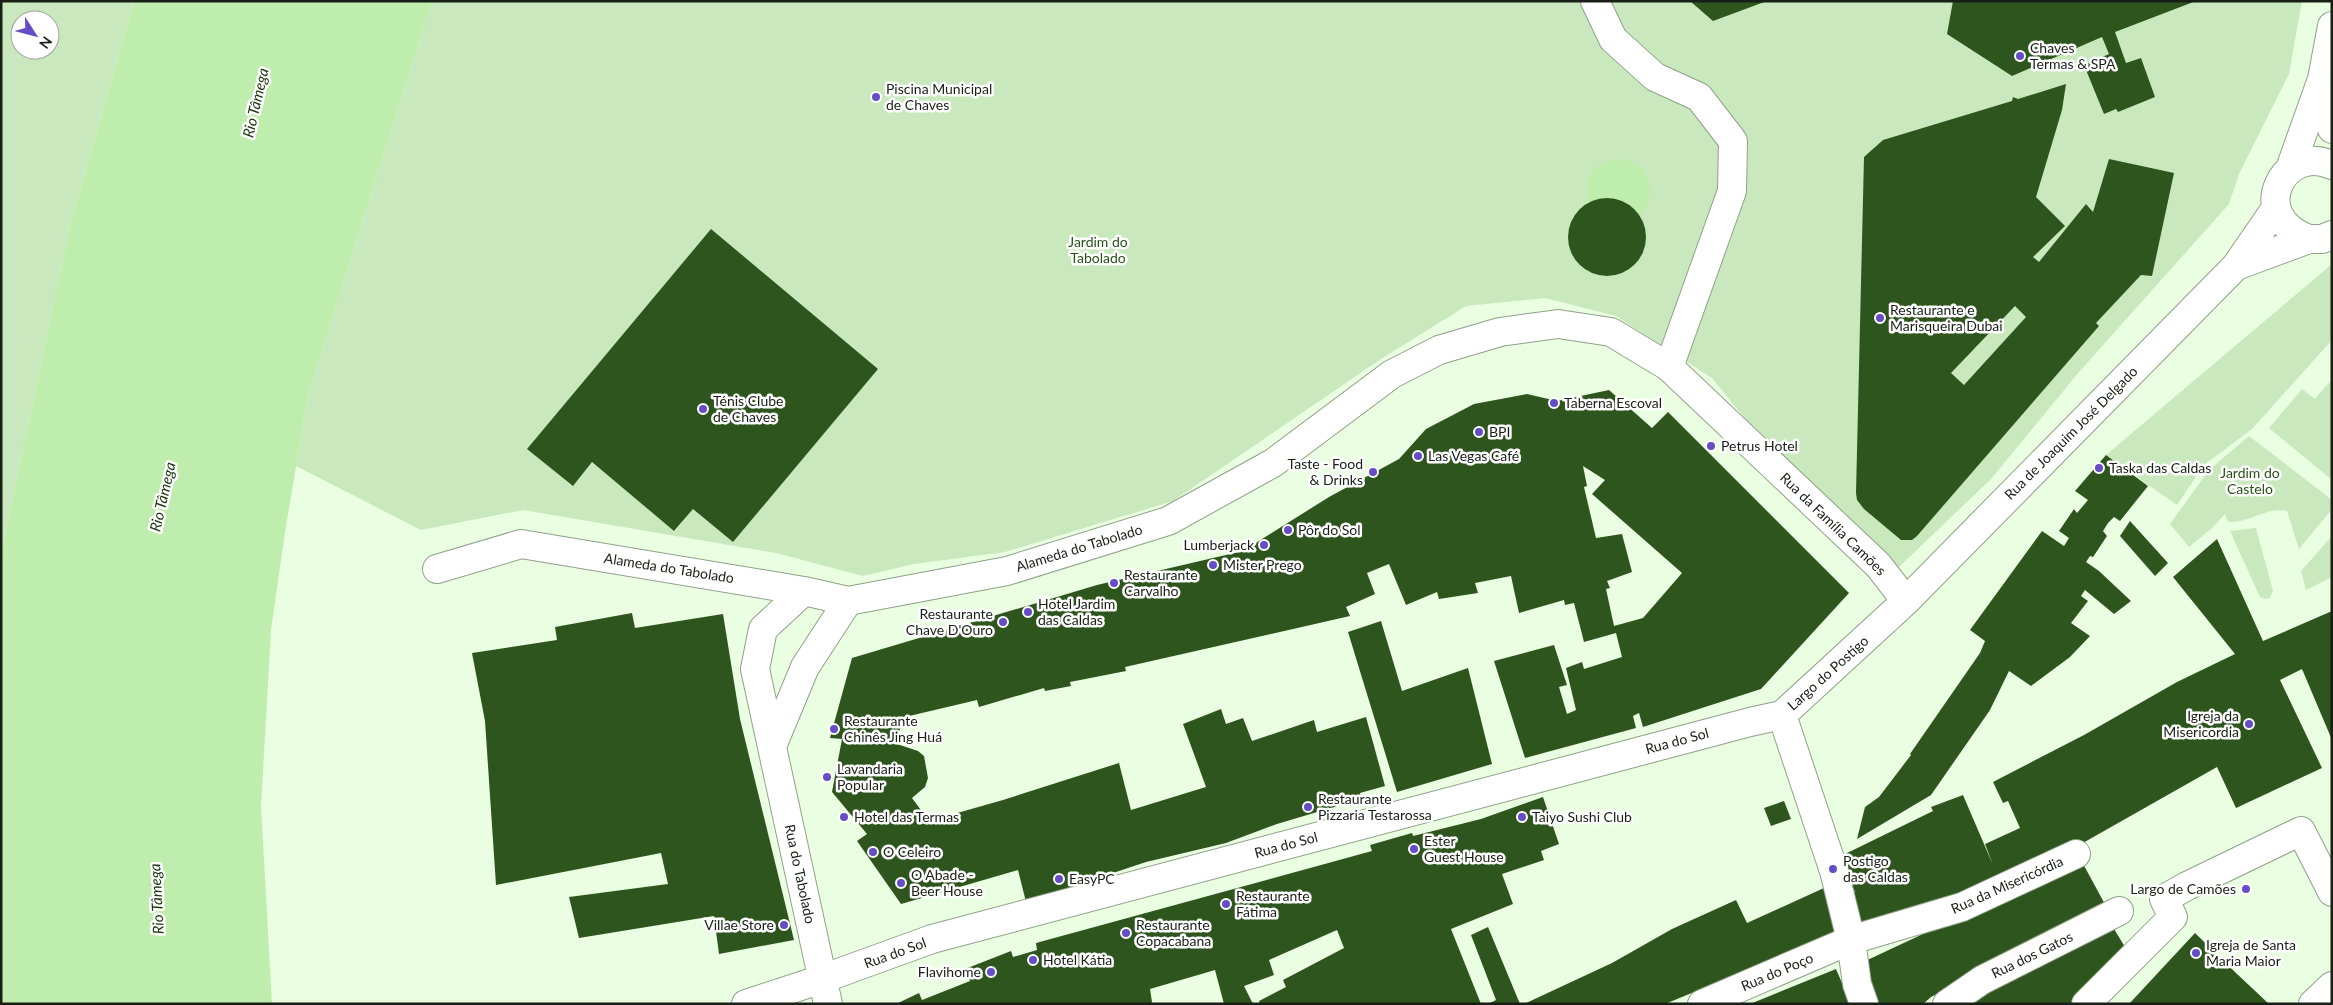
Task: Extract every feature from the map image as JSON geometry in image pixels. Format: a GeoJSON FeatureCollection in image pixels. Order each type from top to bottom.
{"type":"FeatureCollection","features":[{"type":"Feature","properties":{"kind":"street"},"geometry":{"type":"LineString","coordinates":[[1595,1],[1613,38],[1656,77],[1699,97],[1733,141],[1732,191],[1669,367]]}},
{"type":"Feature","properties":{"kind":"street"},"geometry":{"type":"LineString","coordinates":[[2320,237],[2294,234],[2282,223],[2276,208],[2276,194],[2281,180],[2290,169],[2322,79],[2332,26]]}},
{"type":"Feature","properties":{"kind":"street"},"geometry":{"type":"LineString","coordinates":[[2322,79],[2332,129]]}},
{"type":"Feature","properties":{"kind":"street"},"geometry":{"type":"LineString","coordinates":[[2290,169],[2306,161],[2324,162],[2332,165]]}},
{"type":"Feature","properties":{"kind":"street","name":"Rua de Joaquim José Delgado"},"geometry":{"type":"LineString","coordinates":[[1906,602],[2236,266],[2276,208]]}},
{"type":"Feature","properties":{"kind":"street"},"geometry":{"type":"LineString","coordinates":[[2236,266],[2320,237]]}},
{"type":"Feature","properties":{"kind":"street","name":"Alameda do Tabolado"},"geometry":{"type":"LineString","coordinates":[[437,569],[521,544],[804,591],[848,601],[1007,571],[1168,521],[1273,463],[1392,374],[1439,350],[1500,332],[1558,324],[1611,332],[1669,367]]}},
{"type":"Feature","properties":{"kind":"street","name":"Rua da Família Camões"},"geometry":{"type":"LineString","coordinates":[[1669,367],[1878,565],[1906,602]]}},
{"type":"Feature","properties":{"kind":"street","name":"Rua do Tabolado"},"geometry":{"type":"LineString","coordinates":[[804,591],[763,629],[755,669],[773,744],[825,992]]}},
{"type":"Feature","properties":{"kind":"street"},"geometry":{"type":"LineString","coordinates":[[773,744],[805,667],[848,601]]}},
{"type":"Feature","properties":{"kind":"street","name":"Largo do Postigo"},"geometry":{"type":"LineString","coordinates":[[1851,940],[1834,871],[1782,715],[1906,602]]}},
{"type":"Feature","properties":{"kind":"street","name":"Rua do Sol"},"geometry":{"type":"LineString","coordinates":[[746,1004],[825,992],[932,939],[1740,724],[1782,715]]}},
{"type":"Feature","properties":{"kind":"street"},"geometry":{"type":"LineString","coordinates":[[2086,1004],[2173,917],[2164,899],[2301,831],[2332,892]]}},
{"type":"Feature","properties":{"kind":"street","name":"Rua da Misericórdia"},"geometry":{"type":"LineString","coordinates":[[1851,940],[1962,907],[2076,854]]}},
{"type":"Feature","properties":{"kind":"street","name":"Rua dos Gatos"},"geometry":{"type":"LineString","coordinates":[[1947,1004],[1982,980],[2119,911]]}},
{"type":"Feature","properties":{"kind":"street"},"geometry":{"type":"LineString","coordinates":[[1851,940],[1857,984],[1864,1004]]}},
{"type":"Feature","properties":{"kind":"street","name":"Rua do Poço"},"geometry":{"type":"LineString","coordinates":[[1702,1004],[1851,940]]}},
{"type":"Feature","properties":{"kind":"street"},"geometry":{"type":"LineString","coordinates":[[2313,1004],[2332,986]]}},
{"type":"Feature","properties":{"kind":"green space"},"geometry":{"type":"Polygon","coordinates":[[[1,1],[134,1],[70,225],[3,545],[1,574],[1,1]]]}},
{"type":"Feature","properties":{"kind":"green space","name":"Jardim do Tabolado"},"geometry":{"type":"Polygon","coordinates":[[[432,1],[2302,1],[2289,74],[2239,174],[2229,204],[2079,372],[1991,479],[1880,585],[1712,378],[1616,316],[1545,298],[1466,306],[1381,359],[1173,501],[1005,552],[914,564],[863,576],[776,553],[523,510],[421,530],[296,466],[308,395],[432,1]],[[878,369],[528,449],[573,486],[592,462],[675,531],[693,509],[878,369]]]}},
{"type":"Feature","properties":{"kind":"green space"},"geometry":{"type":"Polygon","coordinates":[[[2332,264],[2332,340],[2252,429],[2204,465],[2177,505],[2106,455],[2332,264]]]}},
{"type":"Feature","properties":{"kind":"green space","name":"Jardim do Castelo"},"geometry":{"type":"Polygon","coordinates":[[[2332,379],[2332,480],[2269,428],[2302,389],[2315,399],[2332,379]]]}},
{"type":"Feature","properties":{"kind":"green space","name":"Jardim do Castelo"},"geometry":{"type":"Polygon","coordinates":[[[2249,436],[2332,500],[2332,509],[2299,549],[2287,511],[2279,510],[2236,522],[2228,522],[2225,514],[2212,528],[2189,547],[2170,524],[2209,470],[2249,436]]]}},
{"type":"Feature","properties":{"kind":"green space","name":"Jardim do Castelo"},"geometry":{"type":"Polygon","coordinates":[[[2256,528],[2273,591],[2270,598],[2265,599],[2260,597],[2230,531],[2256,528]]]}},
{"type":"Feature","properties":{"kind":"green space"},"geometry":{"type":"Polygon","coordinates":[[[2332,536],[2332,577],[2306,590],[2301,571],[2332,536]]]}},
{"type":"Feature","properties":{"kind":"water","name":"Rio Tâmega"},"geometry":{"type":"Polygon","coordinates":[[[134,1],[432,1],[308,395],[285,532],[271,630],[261,806],[272,1004],[1,1004],[1,574],[3,545],[70,225],[134,1]]]}},
{"type":"Feature","properties":{"kind":"water"},"geometry":{"type":"Polygon","coordinates":[[[1618,159],[1636,165],[1644,173],[1650,191],[1644,209],[1636,217],[1618,223],[1600,217],[1592,209],[1586,191],[1592,173],[1600,165],[1618,159]]]}},
{"type":"Feature","properties":{"kind":"building"},"geometry":{"type":"Polygon","coordinates":[[[1690,1],[1767,1],[1713,21],[1690,1]]]}},
{"type":"Feature","properties":{"kind":"building","name":"Chaves Termas & SPA"},"geometry":{"type":"Polygon","coordinates":[[[1953,1],[2196,1],[2115,32],[2126,63],[2141,58],[2155,97],[2118,112],[2116,109],[2104,114],[2084,65],[2109,54],[2102,37],[2012,76],[1947,34],[1953,1]]]}},
{"type":"Feature","properties":{"kind":"building"},"geometry":{"type":"Polygon","coordinates":[[[2066,84],[2062,110],[2036,197],[2065,226],[2033,257],[2039,262],[2086,204],[2093,212],[2109,159],[2174,173],[2152,276],[2141,275],[2096,323],[2099,326],[1917,536],[1912,540],[1901,540],[1864,509],[1857,500],[1856,493],[1864,157],[1883,140],[2012,101],[2013,97],[2018,99],[2066,84]],[[2015,306],[1951,373],[1964,385],[2026,317],[2015,306]]]}},
{"type":"Feature","properties":{"kind":"building"},"geometry":{"type":"Polygon","coordinates":[[[1607,198],[1622,201],[1635,209],[1643,222],[1646,237],[1643,252],[1635,265],[1622,273],[1607,276],[1592,273],[1579,265],[1571,252],[1568,237],[1571,222],[1579,209],[1592,201],[1607,198]]]}},
{"type":"Feature","properties":{"kind":"building","name":"Ténis Clube de Chaves"},"geometry":{"type":"Polygon","coordinates":[[[711,229],[878,369],[733,542],[693,509],[674,531],[592,462],[573,486],[527,449],[711,229]]]}},
{"type":"Feature","properties":{"kind":"building"},"geometry":{"type":"Polygon","coordinates":[[[1609,390],[1652,428],[1668,412],[1849,593],[1761,689],[1643,727],[1639,713],[1633,716],[1636,728],[1525,758],[1494,661],[1554,645],[1567,685],[1559,687],[1567,714],[1576,710],[1566,668],[1582,662],[1584,669],[1622,657],[1616,633],[1584,642],[1574,603],[1565,605],[1564,600],[1519,613],[1511,576],[1475,583],[1478,593],[1439,599],[1437,592],[1406,605],[1389,564],[1367,573],[1375,594],[1346,607],[1350,616],[1125,667],[1126,671],[1070,682],[1071,686],[1045,691],[1044,688],[979,707],[977,700],[905,717],[894,743],[918,751],[924,756],[928,778],[925,787],[912,798],[929,821],[1003,800],[1119,763],[1131,810],[1206,787],[1183,724],[1221,709],[1226,724],[1243,718],[1252,741],[1314,720],[1317,732],[1366,717],[1385,786],[1360,793],[1361,799],[1277,824],[1226,843],[1146,862],[1026,902],[1018,870],[901,904],[857,841],[867,834],[832,792],[842,739],[830,738],[852,658],[1097,585],[1243,551],[1329,497],[1399,459],[1426,429],[1474,404],[1527,394],[1557,401],[1609,390]],[[1583,466],[1587,486],[1584,487],[1596,538],[1622,534],[1632,572],[1607,581],[1610,588],[1606,589],[1614,626],[1643,618],[1682,573],[1592,494],[1605,480],[1583,466]]]}},
{"type":"Feature","properties":{"kind":"building"},"geometry":{"type":"Polygon","coordinates":[[[2106,455],[2148,486],[2120,521],[2114,517],[2108,523],[2103,531],[2107,536],[2093,557],[2090,556],[2086,562],[2099,571],[2131,601],[2114,614],[2085,590],[2081,596],[2088,601],[2071,623],[2090,636],[2070,657],[2031,686],[2009,671],[1990,710],[1931,795],[1857,839],[1865,807],[1879,797],[1911,755],[1980,653],[1985,641],[1970,630],[2042,531],[2064,546],[2069,538],[2059,531],[2074,509],[2077,513],[2088,500],[2075,491],[2106,455]]]}},
{"type":"Feature","properties":{"kind":"building"},"geometry":{"type":"Polygon","coordinates":[[[2130,521],[2168,563],[2155,576],[2120,536],[2130,521]]]}},
{"type":"Feature","properties":{"kind":"building"},"geometry":{"type":"Polygon","coordinates":[[[2217,539],[2263,641],[2332,611],[2332,740],[2302,669],[2280,680],[2322,768],[2236,808],[2217,767],[2074,848],[1999,880],[1854,933],[1850,893],[1855,892],[1839,857],[1933,811],[1931,807],[1963,795],[1993,865],[1985,844],[2020,828],[2008,801],[2003,803],[1993,782],[2084,735],[2177,682],[2235,654],[2173,577],[2217,539]]]}},
{"type":"Feature","properties":{"kind":"building"},"geometry":{"type":"Polygon","coordinates":[[[632,613],[635,628],[723,614],[740,719],[794,940],[719,954],[714,916],[579,938],[569,897],[668,884],[661,853],[496,885],[485,721],[472,653],[557,640],[555,627],[632,613]]]}},
{"type":"Feature","properties":{"kind":"building"},"geometry":{"type":"Polygon","coordinates":[[[1381,621],[1402,691],[1468,668],[1492,764],[1397,792],[1348,632],[1381,621]]]}},
{"type":"Feature","properties":{"kind":"building"},"geometry":{"type":"Polygon","coordinates":[[[1543,797],[1559,844],[1541,851],[1544,860],[1502,874],[1513,904],[1451,929],[1481,1004],[1260,1004],[1259,1001],[1286,987],[1283,980],[1344,948],[1337,930],[1269,960],[1274,975],[1244,986],[1253,1004],[1224,1004],[1215,970],[1150,989],[1152,1002],[1150,1004],[896,1004],[919,993],[922,1000],[970,981],[965,969],[1011,951],[1013,957],[1037,950],[1036,943],[1372,851],[1370,845],[1412,833],[1413,836],[1481,819],[1543,797]]]}},
{"type":"Feature","properties":{"kind":"building"},"geometry":{"type":"Polygon","coordinates":[[[1784,801],[1791,819],[1771,826],[1764,808],[1784,801]]]}},
{"type":"Feature","properties":{"kind":"building"},"geometry":{"type":"Polygon","coordinates":[[[2081,860],[2107,908],[1931,997],[1923,1004],[1878,1004],[1861,963],[2081,860]]]}},
{"type":"Feature","properties":{"kind":"building"},"geometry":{"type":"Polygon","coordinates":[[[1824,888],[1837,933],[1665,1004],[1524,1004],[1612,963],[1672,929],[1736,900],[1747,923],[1824,888]]]}},
{"type":"Feature","properties":{"kind":"building"},"geometry":{"type":"Polygon","coordinates":[[[2111,924],[2128,952],[2075,1004],[1971,1004],[1995,983],[2034,962],[2039,968],[2069,947],[2111,924]]]}},
{"type":"Feature","properties":{"kind":"building"},"geometry":{"type":"Polygon","coordinates":[[[1488,927],[1520,1004],[1488,1004],[1496,1000],[1471,935],[1488,927]]]}},
{"type":"Feature","properties":{"kind":"building","name":"Igreja de Santa Maria Maior"},"geometry":{"type":"Polygon","coordinates":[[[2195,933],[2236,973],[2269,1004],[2129,1004],[2195,933]]]}},
{"type":"Feature","properties":{"kind":"building"},"geometry":{"type":"Polygon","coordinates":[[[1836,969],[1851,1004],[1750,1004],[1836,969]]]}},
{"type":"Feature","properties":{"kind":"place","name":"Chaves Termas & SPA"},"geometry":{"type":"Point","coordinates":[2020,56]}},
{"type":"Feature","properties":{"kind":"place","name":"Piscina Municipal de Chaves"},"geometry":{"type":"Point","coordinates":[876,97]}},
{"type":"Feature","properties":{"kind":"place","name":"Restaurante e Marisqueira Dubai"},"geometry":{"type":"Point","coordinates":[1880,318]}},
{"type":"Feature","properties":{"kind":"place","name":"Taberna Escoval"},"geometry":{"type":"Point","coordinates":[1554,403]}},
{"type":"Feature","properties":{"kind":"place","name":"Ténis Clube de Chaves"},"geometry":{"type":"Point","coordinates":[703,409]}},
{"type":"Feature","properties":{"kind":"place","name":"BPI"},"geometry":{"type":"Point","coordinates":[1479,432]}},
{"type":"Feature","properties":{"kind":"place","name":"Petrus Hotel"},"geometry":{"type":"Point","coordinates":[1711,446]}},
{"type":"Feature","properties":{"kind":"place","name":"Las Vegas Café"},"geometry":{"type":"Point","coordinates":[1418,456]}},
{"type":"Feature","properties":{"kind":"place","name":"Taska das Caldas"},"geometry":{"type":"Point","coordinates":[2099,468]}},
{"type":"Feature","properties":{"kind":"place","name":"Taste - Food & Drinks"},"geometry":{"type":"Point","coordinates":[1373,472]}},
{"type":"Feature","properties":{"kind":"place","name":"Pôr do Sol"},"geometry":{"type":"Point","coordinates":[1288,530]}},
{"type":"Feature","properties":{"kind":"place","name":"Lumberjack"},"geometry":{"type":"Point","coordinates":[1264,545]}},
{"type":"Feature","properties":{"kind":"place","name":"Mister Prego"},"geometry":{"type":"Point","coordinates":[1213,565]}},
{"type":"Feature","properties":{"kind":"place","name":"Restaurante Carvalho"},"geometry":{"type":"Point","coordinates":[1114,583]}},
{"type":"Feature","properties":{"kind":"place","name":"Hotel Jardim das Caldas"},"geometry":{"type":"Point","coordinates":[1028,612]}},
{"type":"Feature","properties":{"kind":"place","name":"Restaurante Chave D'Ouro"},"geometry":{"type":"Point","coordinates":[1003,622]}},
{"type":"Feature","properties":{"kind":"place","name":"Igreja da Misericordia"},"geometry":{"type":"Point","coordinates":[2249,724]}},
{"type":"Feature","properties":{"kind":"place","name":"Restaurante Chinês Jing Huá"},"geometry":{"type":"Point","coordinates":[834,729]}},
{"type":"Feature","properties":{"kind":"place","name":"Lavandaria Popular"},"geometry":{"type":"Point","coordinates":[827,777]}},
{"type":"Feature","properties":{"kind":"place","name":"Restaurante Pizzaria Testarossa"},"geometry":{"type":"Point","coordinates":[1308,807]}},
{"type":"Feature","properties":{"kind":"place","name":"Hotel das Termas"},"geometry":{"type":"Point","coordinates":[844,817]}},
{"type":"Feature","properties":{"kind":"place","name":"Taiyo Sushi Club"},"geometry":{"type":"Point","coordinates":[1522,817]}},
{"type":"Feature","properties":{"kind":"place","name":"Ester Guest House"},"geometry":{"type":"Point","coordinates":[1414,849]}},
{"type":"Feature","properties":{"kind":"place","name":"O Celeiro"},"geometry":{"type":"Point","coordinates":[873,852]}},
{"type":"Feature","properties":{"kind":"place","name":"Postigo das Caldas"},"geometry":{"type":"Point","coordinates":[1833,869]}},
{"type":"Feature","properties":{"kind":"place","name":"EasyPC"},"geometry":{"type":"Point","coordinates":[1059,879]}},
{"type":"Feature","properties":{"kind":"place","name":"O Abade - Beer House"},"geometry":{"type":"Point","coordinates":[901,883]}},
{"type":"Feature","properties":{"kind":"place","name":"Largo de Camões"},"geometry":{"type":"Point","coordinates":[2246,889]}},
{"type":"Feature","properties":{"kind":"place","name":"Restaurante Fátima"},"geometry":{"type":"Point","coordinates":[1226,904]}},
{"type":"Feature","properties":{"kind":"place","name":"Villae Store"},"geometry":{"type":"Point","coordinates":[784,925]}},
{"type":"Feature","properties":{"kind":"place","name":"Restaurante Copacabana"},"geometry":{"type":"Point","coordinates":[1126,933]}},
{"type":"Feature","properties":{"kind":"place","name":"Igreja de Santa Maria Maior"},"geometry":{"type":"Point","coordinates":[2196,953]}},
{"type":"Feature","properties":{"kind":"place","name":"Hotel Kátia"},"geometry":{"type":"Point","coordinates":[1033,960]}},
{"type":"Feature","properties":{"kind":"place","name":"Flavihome"},"geometry":{"type":"Point","coordinates":[991,972]}}]}
